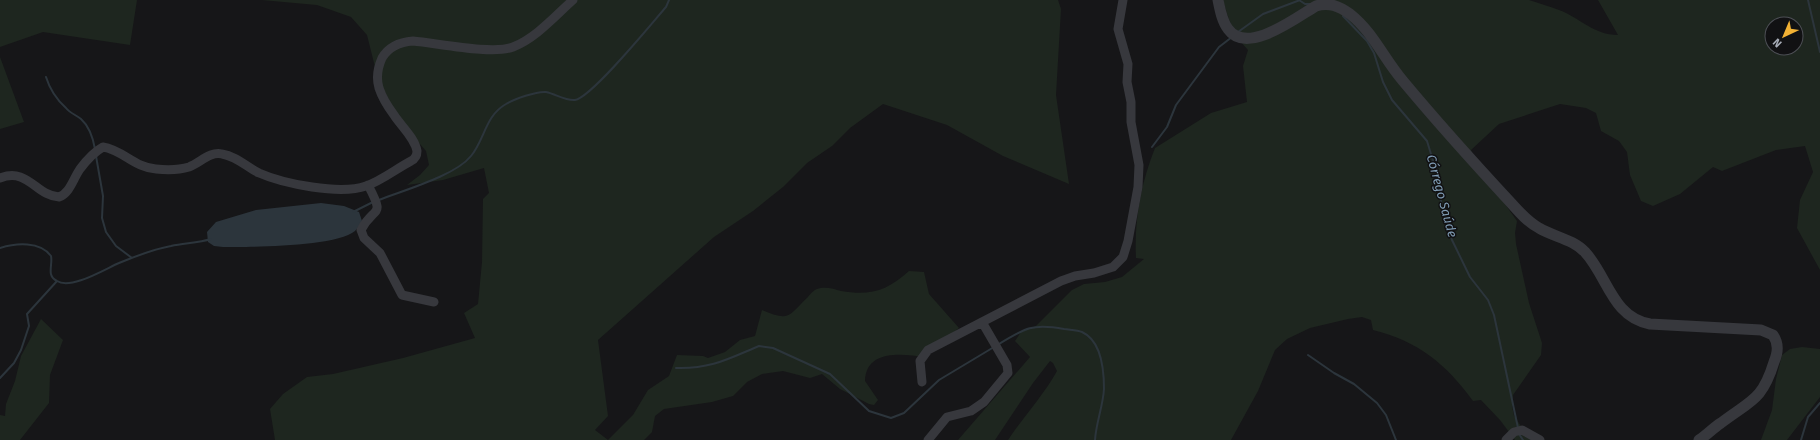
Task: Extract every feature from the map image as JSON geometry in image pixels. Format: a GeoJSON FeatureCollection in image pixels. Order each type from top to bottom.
{"type":"FeatureCollection","features":[{"type":"Feature","properties":{"kind":"street"},"geometry":{"type":"LineString","coordinates":[[0,178],[12,175],[24,178],[47,194],[58,197],[65,193],[87,160],[103,147],[115,151],[138,165],[150,168],[186,168],[217,153],[228,155],[258,173],[289,183],[339,188],[358,188],[368,185],[414,159],[417,154],[414,143],[393,115],[379,87],[378,73],[384,54],[393,46],[403,42],[413,41],[482,50],[512,48],[533,34],[573,0]]}},
{"type":"Feature","properties":{"kind":"street"},"geometry":{"type":"LineString","coordinates":[[922,382],[920,361],[924,354],[1061,281],[1113,267],[1122,258],[1125,251],[1138,187],[1139,164],[1131,122],[1131,102],[1127,82],[1127,56],[1118,29],[1123,0]]}},
{"type":"Feature","properties":{"kind":"street"},"geometry":{"type":"LineString","coordinates":[[1218,0],[1223,20],[1228,29],[1232,33],[1242,38],[1270,33],[1323,2],[1342,9],[1364,26],[1402,80],[1501,193],[1527,220],[1554,236],[1575,244],[1585,252],[1616,302],[1634,320],[1650,324],[1761,330],[1773,335],[1777,347],[1777,355],[1771,373],[1759,394],[1751,402],[1699,440]]}},
{"type":"Feature","properties":{"kind":"street"},"geometry":{"type":"LineString","coordinates":[[368,185],[378,205],[377,210],[363,226],[361,230],[362,234],[380,253],[402,295],[434,302]]}},
{"type":"Feature","properties":{"kind":"street"},"geometry":{"type":"LineString","coordinates":[[928,440],[947,417],[971,411],[984,402],[1008,373],[1007,365],[982,322]]}},
{"type":"Feature","properties":{"kind":"street"},"geometry":{"type":"LineString","coordinates":[[1506,440],[1514,432],[1522,430],[1540,440]]}},
{"type":"Feature","properties":{"kind":"shaded area"},"geometry":{"type":"Polygon","coordinates":[[[0,0],[137,0],[130,45],[43,32],[0,47],[0,0]]]}},
{"type":"Feature","properties":{"kind":"shaded area"},"geometry":{"type":"Polygon","coordinates":[[[262,0],[1058,0],[1061,9],[1056,95],[1069,184],[1003,156],[947,125],[883,104],[850,128],[832,146],[807,163],[783,187],[753,211],[714,237],[598,340],[608,416],[595,430],[608,440],[275,440],[270,409],[283,394],[307,377],[333,374],[403,358],[475,338],[464,313],[478,304],[482,262],[483,199],[489,193],[484,168],[443,180],[407,185],[420,175],[429,165],[426,151],[400,121],[378,79],[367,35],[351,17],[317,5],[262,0]]]}},
{"type":"Feature","properties":{"kind":"shaded area"},"geometry":{"type":"Polygon","coordinates":[[[1223,0],[1529,0],[1567,13],[1594,29],[1609,34],[1618,35],[1598,0],[1820,0],[1820,270],[1797,228],[1800,200],[1813,172],[1805,146],[1776,150],[1722,171],[1713,167],[1680,194],[1653,206],[1641,201],[1630,175],[1627,152],[1619,141],[1601,131],[1596,113],[1586,108],[1560,104],[1499,124],[1471,150],[1475,162],[1517,221],[1515,233],[1516,244],[1529,303],[1542,343],[1541,355],[1513,395],[1512,406],[1514,416],[1523,429],[1537,440],[1515,440],[1500,420],[1481,400],[1473,401],[1452,376],[1430,356],[1404,341],[1373,330],[1371,320],[1362,317],[1310,328],[1287,339],[1275,350],[1258,391],[1231,440],[1008,440],[1046,389],[1057,371],[1053,363],[1050,361],[1033,383],[995,440],[958,440],[1030,357],[1015,341],[1021,332],[1036,326],[1072,290],[1084,284],[1105,282],[1122,277],[1144,259],[1136,258],[1137,216],[1142,188],[1155,148],[1211,113],[1247,102],[1243,66],[1248,50],[1235,33],[1223,0]]]}},
{"type":"Feature","properties":{"kind":"shaded area"},"geometry":{"type":"Polygon","coordinates":[[[0,57],[24,122],[0,129],[0,57]]]}},
{"type":"Feature","properties":{"kind":"shaded area"},"geometry":{"type":"Polygon","coordinates":[[[321,203],[344,206],[359,212],[362,221],[355,231],[345,236],[312,243],[223,247],[214,246],[208,242],[207,232],[216,222],[256,210],[321,203]]]}},
{"type":"Feature","properties":{"kind":"shaded area"},"geometry":{"type":"Polygon","coordinates":[[[909,271],[924,272],[929,294],[959,328],[924,357],[906,355],[887,356],[872,363],[867,371],[865,381],[878,400],[874,405],[869,404],[840,389],[822,374],[810,378],[783,371],[762,374],[747,382],[733,396],[712,402],[664,409],[655,416],[652,432],[644,440],[608,440],[633,415],[648,390],[669,376],[677,355],[703,356],[708,358],[725,352],[740,340],[755,336],[762,310],[778,316],[788,315],[792,313],[812,292],[820,288],[861,293],[869,292],[878,290],[893,283],[909,271]]]}},
{"type":"Feature","properties":{"kind":"shaded area"},"geometry":{"type":"Polygon","coordinates":[[[41,319],[63,340],[50,375],[49,403],[20,440],[0,440],[0,415],[5,416],[6,404],[15,381],[21,356],[41,319]]]}},
{"type":"Feature","properties":{"kind":"shaded area"},"geometry":{"type":"Polygon","coordinates":[[[1802,347],[1820,349],[1820,397],[1787,440],[1761,440],[1772,410],[1776,379],[1782,355],[1790,349],[1802,347]]]}},
{"type":"Feature","properties":{"kind":"waterway"},"geometry":{"type":"LineString","coordinates":[[379,200],[441,176],[463,163],[476,149],[489,121],[499,109],[506,104],[526,96],[542,92],[571,100],[575,100],[583,96],[622,58],[666,7],[669,0]]}},
{"type":"Feature","properties":{"kind":"waterway","name":"Córrego Saúde"},"geometry":{"type":"LineString","coordinates":[[1299,0],[1305,4],[1310,4]]}},
{"type":"Feature","properties":{"kind":"waterway"},"geometry":{"type":"LineString","coordinates":[[1238,32],[1263,14],[1300,0]]}},
{"type":"Feature","properties":{"kind":"waterway"},"geometry":{"type":"LineString","coordinates":[[1808,0],[1820,52]]}},
{"type":"Feature","properties":{"kind":"waterway","name":"Córrego Saúde"},"geometry":{"type":"LineString","coordinates":[[1343,16],[1367,41],[1374,53],[1383,82],[1392,100],[1427,141],[1438,177],[1442,209],[1452,240],[1470,277],[1488,300],[1494,315],[1518,428]]}},
{"type":"Feature","properties":{"kind":"waterway"},"geometry":{"type":"LineString","coordinates":[[1152,147],[1167,127],[1176,105],[1219,47],[1232,37]]}},
{"type":"Feature","properties":{"kind":"waterway"},"geometry":{"type":"LineString","coordinates":[[46,77],[51,90],[59,101],[69,111],[81,119],[87,126],[95,149]]}},
{"type":"Feature","properties":{"kind":"waterway"},"geometry":{"type":"LineString","coordinates":[[96,156],[103,196],[102,218],[106,232],[116,246],[132,258]]}},
{"type":"Feature","properties":{"kind":"waterway"},"geometry":{"type":"LineString","coordinates":[[353,212],[373,202]]}},
{"type":"Feature","properties":{"kind":"waterway"},"geometry":{"type":"LineString","coordinates":[[0,248],[20,244],[27,244],[41,248],[51,256],[51,273],[54,279],[63,283],[71,283],[88,278],[138,255],[165,247],[211,239]]}},
{"type":"Feature","properties":{"kind":"waterway"},"geometry":{"type":"LineString","coordinates":[[0,378],[14,363],[21,350],[29,326],[27,314],[57,281]]}},
{"type":"Feature","properties":{"kind":"waterway"},"geometry":{"type":"LineString","coordinates":[[999,344],[1016,334],[1030,328],[1037,327],[1053,327],[1078,331],[1089,336],[1098,349],[1104,382],[1095,440]]}},
{"type":"Feature","properties":{"kind":"waterway"},"geometry":{"type":"LineString","coordinates":[[676,368],[709,365],[759,346],[773,348],[830,374],[869,411],[891,418],[904,413],[939,380],[994,347]]}},
{"type":"Feature","properties":{"kind":"waterway"},"geometry":{"type":"LineString","coordinates":[[1308,355],[1334,373],[1354,384],[1377,403],[1386,415],[1396,440]]}},
{"type":"Feature","properties":{"kind":"waterway"},"geometry":{"type":"LineString","coordinates":[[1801,440],[1808,417],[1820,403]]}},
{"type":"Feature","properties":{"kind":"waterway","name":"Córrego Saúde"},"geometry":{"type":"LineString","coordinates":[[1519,434],[1523,440]]}}]}
